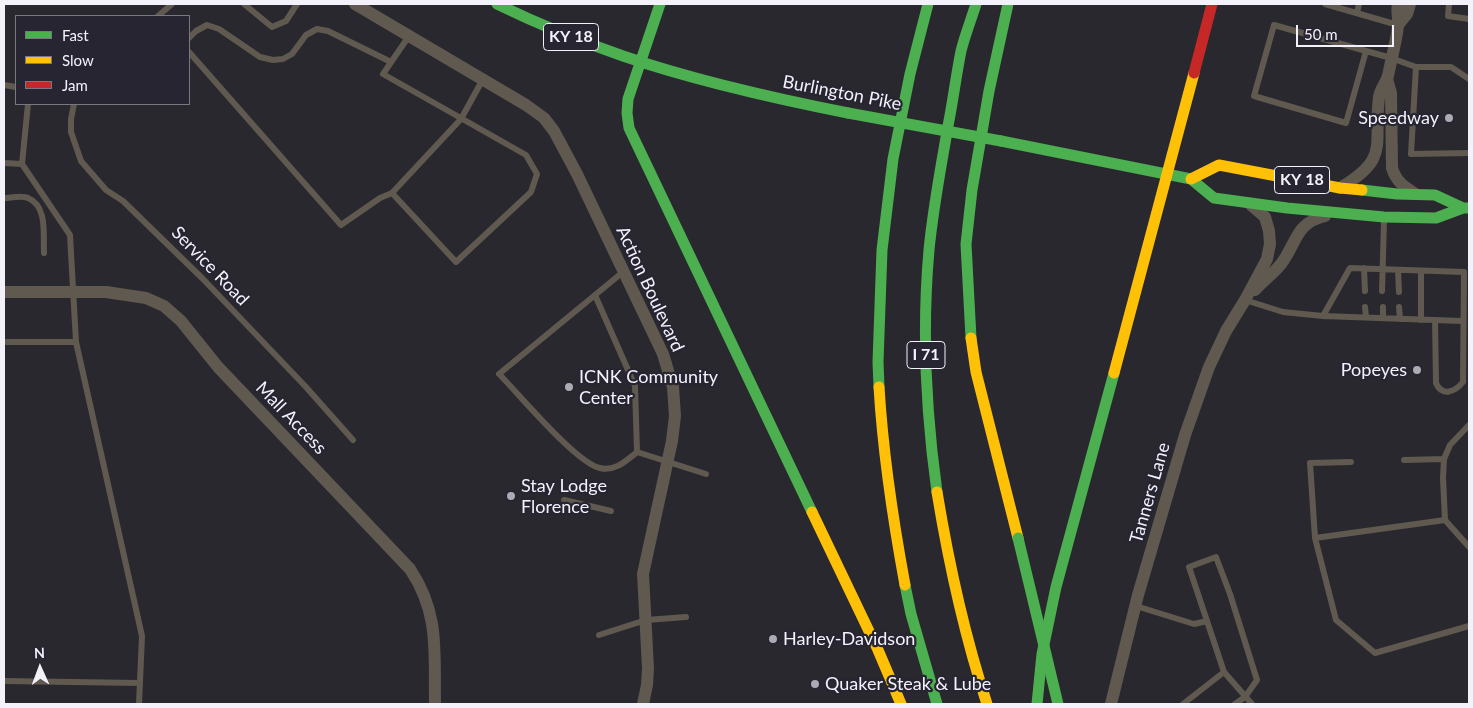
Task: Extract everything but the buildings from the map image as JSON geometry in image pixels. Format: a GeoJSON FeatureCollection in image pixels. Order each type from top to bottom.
{"type":"FeatureCollection","features":[{"type":"Feature","properties":{"kind":"main road","name":"Burlington Pike"},"geometry":{"type":"LineString","coordinates":[[497,4],[561,33],[641,63],[721,85],[848,113],[1191,179],[1214,198],[1384,217],[1436,218],[1466,208]]}},
{"type":"Feature","properties":{"kind":"main road"},"geometry":{"type":"LineString","coordinates":[[660,4],[628,99],[628,128],[870,632],[900,704]]}},
{"type":"Feature","properties":{"kind":"main road"},"geometry":{"type":"LineString","coordinates":[[928,4],[910,74],[893,160],[882,250],[878,362],[881,416],[893,522],[912,614],[937,704]]}},
{"type":"Feature","properties":{"kind":"main road","name":"I 71"},"geometry":{"type":"LineString","coordinates":[[976,4],[964,39],[934,205],[928,266],[926,351],[937,492],[964,628],[987,704]]}},
{"type":"Feature","properties":{"kind":"main road"},"geometry":{"type":"LineString","coordinates":[[1008,4],[991,81],[975,172],[966,253],[969,318],[976,372],[1058,704]]}},
{"type":"Feature","properties":{"kind":"main road"},"geometry":{"type":"LineString","coordinates":[[1037,704],[1042,654],[1056,587],[1212,4]]}},
{"type":"Feature","properties":{"kind":"main road","name":"Burlington Pike"},"geometry":{"type":"LineString","coordinates":[[1191,179],[1219,165],[1340,188],[1435,195],[1466,208]]}},
{"type":"Feature","properties":{"kind":"street","name":"Action Boulevard"},"geometry":{"type":"LineString","coordinates":[[355,4],[526,105],[544,118],[554,131],[577,174],[663,354],[673,387],[675,416],[644,563],[648,668],[643,704]]}},
{"type":"Feature","properties":{"kind":"street"},"geometry":{"type":"LineString","coordinates":[[1340,188],[1365,170],[1374,158],[1378,144],[1379,94],[1387,79],[1398,25],[1396,11],[1398,4]]}},
{"type":"Feature","properties":{"kind":"street"},"geometry":{"type":"LineString","coordinates":[[1398,25],[1407,14],[1410,4]]}},
{"type":"Feature","properties":{"kind":"street"},"geometry":{"type":"LineString","coordinates":[[1387,79],[1391,94],[1392,168],[1402,185],[1416,194]]}},
{"type":"Feature","properties":{"kind":"street","name":"Tanners Lane"},"geometry":{"type":"LineString","coordinates":[[1111,704],[1136,606],[1185,435],[1209,367],[1226,331],[1267,259],[1270,244],[1269,231],[1264,217],[1247,203]]}},
{"type":"Feature","properties":{"kind":"street","name":"Tanners Lane"},"geometry":{"type":"LineString","coordinates":[[1245,300],[1281,264],[1302,228],[1309,221],[1336,213]]}},
{"type":"Feature","properties":{"kind":"street","name":"Mall Access"},"geometry":{"type":"LineString","coordinates":[[4,292],[106,292],[138,296],[164,306],[182,322],[218,367],[399,556],[422,586],[430,608],[434,629],[435,704]]}},
{"type":"Feature","properties":{"kind":"lane"},"geometry":{"type":"LineString","coordinates":[[159,15],[172,4]]}},
{"type":"Feature","properties":{"kind":"lane"},"geometry":{"type":"LineString","coordinates":[[244,4],[272,27],[286,21],[297,4]]}},
{"type":"Feature","properties":{"kind":"lane"},"geometry":{"type":"LineString","coordinates":[[1325,4],[1398,25]]}},
{"type":"Feature","properties":{"kind":"lane"},"geometry":{"type":"LineString","coordinates":[[1356,13],[1359,4]]}},
{"type":"Feature","properties":{"kind":"lane"},"geometry":{"type":"LineString","coordinates":[[1449,4],[1448,16],[1469,19]]}},
{"type":"Feature","properties":{"kind":"lane"},"geometry":{"type":"LineString","coordinates":[[190,37],[207,25],[219,29],[260,57],[273,60],[282,59],[292,54],[306,35],[317,29],[328,32],[391,62]]}},
{"type":"Feature","properties":{"kind":"lane"},"geometry":{"type":"LineString","coordinates":[[1366,51],[1346,123],[1254,96],[1274,25],[1391,58],[1416,67],[1451,67],[1469,79]]}},
{"type":"Feature","properties":{"kind":"lane"},"geometry":{"type":"LineString","coordinates":[[392,193],[456,262],[531,192],[537,174],[526,154],[383,74],[409,36]]}},
{"type":"Feature","properties":{"kind":"lane"},"geometry":{"type":"LineString","coordinates":[[190,53],[341,225],[380,198],[392,193],[461,119],[482,79]]}},
{"type":"Feature","properties":{"kind":"lane"},"geometry":{"type":"LineString","coordinates":[[1416,67],[1411,154],[1469,153]]}},
{"type":"Feature","properties":{"kind":"lane"},"geometry":{"type":"LineString","coordinates":[[28,105],[22,164],[70,235],[76,342],[142,636],[140,704]]}},
{"type":"Feature","properties":{"kind":"lane","name":"Service Road"},"geometry":{"type":"LineString","coordinates":[[74,105],[71,132],[81,161],[106,190],[123,201],[203,279],[305,386],[352,440]]}},
{"type":"Feature","properties":{"kind":"lane"},"geometry":{"type":"LineString","coordinates":[[4,164],[22,164]]}},
{"type":"Feature","properties":{"kind":"lane"},"geometry":{"type":"LineString","coordinates":[[4,198],[27,198],[37,206],[42,215],[44,253]]}},
{"type":"Feature","properties":{"kind":"lane"},"geometry":{"type":"LineString","coordinates":[[1382,292],[1384,217]]}},
{"type":"Feature","properties":{"kind":"lane"},"geometry":{"type":"LineString","coordinates":[[1323,316],[1350,268],[1464,272],[1462,322],[1464,338],[1463,382],[1451,392],[1439,390],[1436,383],[1435,320]]}},
{"type":"Feature","properties":{"kind":"lane"},"geometry":{"type":"LineString","coordinates":[[1364,268],[1365,291]]}},
{"type":"Feature","properties":{"kind":"lane"},"geometry":{"type":"LineString","coordinates":[[1398,270],[1399,292]]}},
{"type":"Feature","properties":{"kind":"lane"},"geometry":{"type":"LineString","coordinates":[[1421,271],[1421,320]]}},
{"type":"Feature","properties":{"kind":"lane"},"geometry":{"type":"LineString","coordinates":[[623,272],[499,374],[577,455],[600,469],[618,467],[637,452]]}},
{"type":"Feature","properties":{"kind":"lane"},"geometry":{"type":"LineString","coordinates":[[595,295],[635,386],[637,452]]}},
{"type":"Feature","properties":{"kind":"lane"},"geometry":{"type":"LineString","coordinates":[[1245,300],[1283,312],[1323,316],[1462,322]]}},
{"type":"Feature","properties":{"kind":"lane"},"geometry":{"type":"LineString","coordinates":[[1365,307],[1366,318]]}},
{"type":"Feature","properties":{"kind":"lane"},"geometry":{"type":"LineString","coordinates":[[1383,307],[1383,318]]}},
{"type":"Feature","properties":{"kind":"lane"},"geometry":{"type":"LineString","coordinates":[[1399,307],[1400,319]]}},
{"type":"Feature","properties":{"kind":"lane"},"geometry":{"type":"LineString","coordinates":[[4,342],[76,342]]}},
{"type":"Feature","properties":{"kind":"lane"},"geometry":{"type":"LineString","coordinates":[[1469,425],[1450,445],[1444,459],[1443,478],[1445,520],[1469,547]]}},
{"type":"Feature","properties":{"kind":"lane"},"geometry":{"type":"LineString","coordinates":[[637,452],[706,474]]}},
{"type":"Feature","properties":{"kind":"lane"},"geometry":{"type":"LineString","coordinates":[[1404,460],[1444,459]]}},
{"type":"Feature","properties":{"kind":"lane"},"geometry":{"type":"LineString","coordinates":[[1350,462],[1310,463],[1315,538],[1336,620],[1375,653],[1469,626]]}},
{"type":"Feature","properties":{"kind":"lane"},"geometry":{"type":"LineString","coordinates":[[564,500],[610,511]]}},
{"type":"Feature","properties":{"kind":"lane"},"geometry":{"type":"LineString","coordinates":[[1315,538],[1445,520]]}},
{"type":"Feature","properties":{"kind":"lane"},"geometry":{"type":"LineString","coordinates":[[1235,704],[1245,697],[1257,680],[1230,594],[1216,557],[1189,567],[1224,672],[1245,697],[1252,704]]}},
{"type":"Feature","properties":{"kind":"lane"},"geometry":{"type":"LineString","coordinates":[[1136,606],[1194,624],[1206,621]]}},
{"type":"Feature","properties":{"kind":"lane"},"geometry":{"type":"LineString","coordinates":[[600,635],[646,620],[686,618]]}},
{"type":"Feature","properties":{"kind":"lane"},"geometry":{"type":"LineString","coordinates":[[1183,704],[1224,672]]}},
{"type":"Feature","properties":{"kind":"lane"},"geometry":{"type":"LineString","coordinates":[[4,682],[140,683]]}},
{"type":"Feature","properties":{"kind":"traffic: fast"},"geometry":{"type":"LineString","coordinates":[[497,4],[575,38],[651,65],[734,88],[848,113]]}},
{"type":"Feature","properties":{"kind":"traffic: fast"},"geometry":{"type":"LineString","coordinates":[[660,4],[628,99],[629,128],[812,512]]}},
{"type":"Feature","properties":{"kind":"traffic: fast"},"geometry":{"type":"LineString","coordinates":[[879,387],[878,362],[882,250],[893,159],[910,74],[928,4]]}},
{"type":"Feature","properties":{"kind":"traffic: fast"},"geometry":{"type":"LineString","coordinates":[[937,492],[930,432],[926,371],[926,310],[929,250],[937,188],[961,51],[976,4]]}},
{"type":"Feature","properties":{"kind":"traffic: fast"},"geometry":{"type":"LineString","coordinates":[[971,338],[966,244],[972,190],[989,91],[1008,4]]}},
{"type":"Feature","properties":{"kind":"traffic: fast"},"geometry":{"type":"LineString","coordinates":[[848,113],[1001,141]]}},
{"type":"Feature","properties":{"kind":"traffic: fast"},"geometry":{"type":"LineString","coordinates":[[1001,141],[1191,179],[1214,198],[1287,208],[1384,217],[1436,218],[1463,208]]}},
{"type":"Feature","properties":{"kind":"traffic: fast"},"geometry":{"type":"LineString","coordinates":[[1362,190],[1397,194],[1435,195],[1463,208],[1469,208]]}},
{"type":"Feature","properties":{"kind":"traffic: fast"},"geometry":{"type":"LineString","coordinates":[[1037,704],[1042,654],[1056,587],[1114,373]]}},
{"type":"Feature","properties":{"kind":"traffic: fast"},"geometry":{"type":"LineString","coordinates":[[1018,538],[1058,704]]}},
{"type":"Feature","properties":{"kind":"traffic: fast"},"geometry":{"type":"LineString","coordinates":[[905,585],[911,614],[937,704]]}},
{"type":"Feature","properties":{"kind":"traffic: slow"},"geometry":{"type":"LineString","coordinates":[[1114,373],[1194,73]]}},
{"type":"Feature","properties":{"kind":"traffic: slow"},"geometry":{"type":"LineString","coordinates":[[1191,179],[1219,165],[1340,188],[1362,190]]}},
{"type":"Feature","properties":{"kind":"traffic: slow"},"geometry":{"type":"LineString","coordinates":[[971,338],[976,372],[1018,538]]}},
{"type":"Feature","properties":{"kind":"traffic: slow"},"geometry":{"type":"LineString","coordinates":[[879,387],[889,487],[905,585]]}},
{"type":"Feature","properties":{"kind":"traffic: slow"},"geometry":{"type":"LineString","coordinates":[[937,492],[958,599],[971,652],[987,704]]}},
{"type":"Feature","properties":{"kind":"traffic: slow"},"geometry":{"type":"LineString","coordinates":[[812,512],[878,650],[901,704]]}},
{"type":"Feature","properties":{"kind":"traffic: jam"},"geometry":{"type":"LineString","coordinates":[[1194,73],[1212,4]]}},
{"type":"Feature","properties":{"kind":"place","name":"Speedway"},"geometry":{"type":"Point","coordinates":[1449,118]}},
{"type":"Feature","properties":{"kind":"place","name":"Popeyes"},"geometry":{"type":"Point","coordinates":[1417,370]}},
{"type":"Feature","properties":{"kind":"place","name":"ICNK Community Center"},"geometry":{"type":"Point","coordinates":[569,387]}},
{"type":"Feature","properties":{"kind":"place","name":"Stay Lodge Florence"},"geometry":{"type":"Point","coordinates":[511,496]}},
{"type":"Feature","properties":{"kind":"place","name":"Harley-Davidson"},"geometry":{"type":"Point","coordinates":[773,639]}},
{"type":"Feature","properties":{"kind":"place","name":"Quaker Steak & Lube"},"geometry":{"type":"Point","coordinates":[815,684]}}]}
